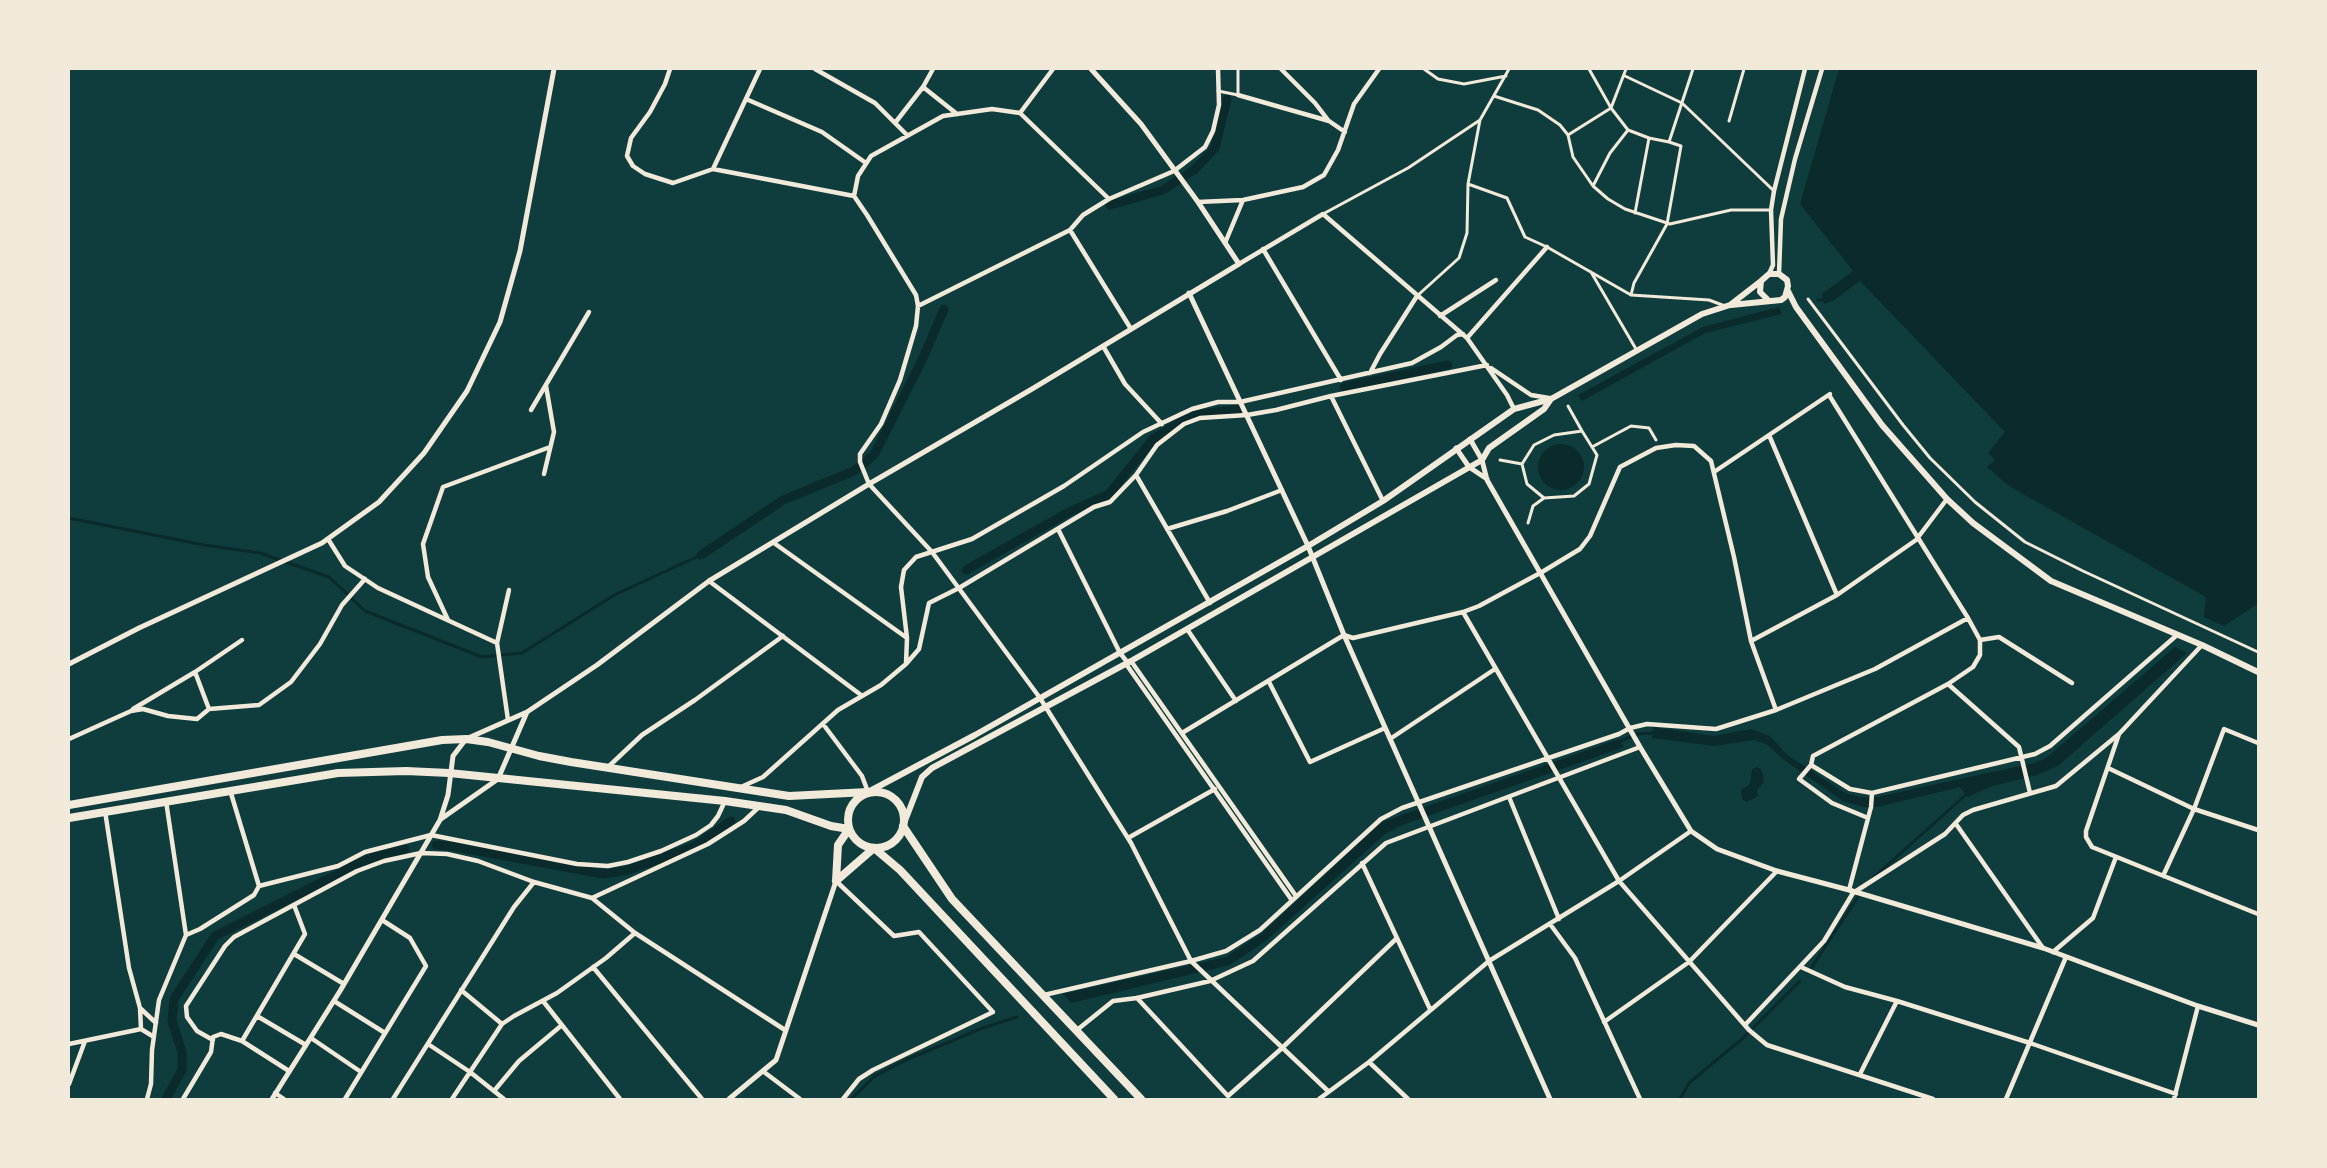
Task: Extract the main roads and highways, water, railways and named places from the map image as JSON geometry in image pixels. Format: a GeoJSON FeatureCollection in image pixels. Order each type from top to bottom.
{"type":"FeatureCollection","features":[{"type":"Feature","properties":{"kind":"highway"},"geometry":{"type":"LineString","coordinates":[[69,805],[442,740],[466,739],[539,756],[789,796],[878,791],[895,799],[901,807],[903,826],[952,899],[1141,1099]]}},
{"type":"Feature","properties":{"kind":"highway"},"geometry":{"type":"LineString","coordinates":[[69,818],[338,773],[406,771],[449,773],[725,801],[786,810],[831,826],[849,829],[860,843],[874,848],[900,870],[1114,1099]]}},
{"type":"Feature","properties":{"kind":"highway"},"geometry":{"type":"LineString","coordinates":[[868,792],[853,803],[849,811],[849,829],[838,845],[836,882],[874,848],[894,842],[903,826]]}},
{"type":"Feature","properties":{"kind":"main road"},"geometry":{"type":"LineString","coordinates":[[1728,306],[1769,274],[1779,274],[1787,280],[1788,291],[1796,307],[1882,425],[1947,499],[1996,541],[2051,581],[2202,645],[2258,672]]}},
{"type":"Feature","properties":{"kind":"main road"},"geometry":{"type":"LineString","coordinates":[[1761,281],[1760,292],[1769,301]]}},
{"type":"Feature","properties":{"kind":"main road"},"geometry":{"type":"LineString","coordinates":[[1781,300],[1788,291]]}},
{"type":"Feature","properties":{"kind":"main road"},"geometry":{"type":"LineString","coordinates":[[868,792],[1210,603],[1308,546],[1383,501],[1514,409],[1551,399],[1702,314],[1728,306],[1781,300],[1796,307]]}},
{"type":"Feature","properties":{"kind":"main road"},"geometry":{"type":"LineString","coordinates":[[903,826],[922,777],[932,768],[1128,663],[1482,460],[1489,447],[1544,409],[1551,399]]}},
{"type":"Feature","properties":{"kind":"water"},"geometry":{"type":"Polygon","coordinates":[[[1839,69],[2258,69],[2258,605],[2224,626],[2204,617],[2206,597],[2009,486],[1987,467],[1995,460],[1988,453],[2005,432],[1860,281],[1833,301],[1824,304],[1822,294],[1853,271],[1800,204],[1839,69]]]}},
{"type":"Feature","properties":{"kind":"water"},"geometry":{"type":"Polygon","coordinates":[[[1779,307],[1782,314],[1705,333],[1582,401],[1578,395],[1703,327],[1779,307]]]}},
{"type":"Feature","properties":{"kind":"water"},"geometry":{"type":"Polygon","coordinates":[[[1561,444],[1577,451],[1584,467],[1577,483],[1561,490],[1545,483],[1538,467],[1545,451],[1561,444]]]}},
{"type":"Feature","properties":{"kind":"water"},"geometry":{"type":"Polygon","coordinates":[[[2175,647],[2187,653],[2059,765],[2037,775],[1992,786],[1968,797],[1960,787],[1877,807],[1864,807],[1843,801],[1784,760],[1768,745],[1754,740],[1714,746],[1652,738],[1653,727],[1714,736],[1751,729],[1770,736],[1786,754],[1845,793],[1861,797],[1877,797],[2045,759],[2175,647]]]}},
{"type":"Feature","properties":{"kind":"water"},"geometry":{"type":"Polygon","coordinates":[[[1619,739],[1624,747],[1402,825],[1385,834],[1267,940],[1230,965],[1071,1003],[1063,994],[1226,957],[1261,934],[1382,822],[1619,739]]]}},
{"type":"Feature","properties":{"kind":"water"},"geometry":{"type":"Polygon","coordinates":[[[1757,767],[1762,770],[1764,782],[1757,790],[1758,796],[1747,802],[1742,799],[1741,790],[1750,784],[1752,769],[1757,767]]]}},
{"type":"Feature","properties":{"kind":"waterway"},"geometry":{"type":"LineString","coordinates":[[1110,205],[1163,190],[1195,169],[1215,148],[1227,99]]}},
{"type":"Feature","properties":{"kind":"waterway"},"geometry":{"type":"LineString","coordinates":[[701,555],[783,500],[854,471],[874,455],[923,358],[944,309]]}},
{"type":"Feature","properties":{"kind":"waterway"},"geometry":{"type":"LineString","coordinates":[[1344,387],[1448,365]]}},
{"type":"Feature","properties":{"kind":"waterway"},"geometry":{"type":"LineString","coordinates":[[966,570],[1069,512],[1109,494],[1153,439],[1170,428],[1195,415],[1238,409]]}},
{"type":"Feature","properties":{"kind":"waterway"},"geometry":{"type":"LineString","coordinates":[[69,518],[204,545],[260,553],[329,577],[365,611],[482,657],[522,653],[616,594],[701,555]]}},
{"type":"Feature","properties":{"kind":"waterway"},"geometry":{"type":"LineString","coordinates":[[1618,742],[1637,734],[1655,733]]}},
{"type":"Feature","properties":{"kind":"waterway"},"geometry":{"type":"LineString","coordinates":[[1873,878],[1969,792]]}},
{"type":"Feature","properties":{"kind":"waterway"},"geometry":{"type":"LineString","coordinates":[[436,845],[603,874],[625,871],[695,846],[731,821]]}},
{"type":"Feature","properties":{"kind":"waterway"},"geometry":{"type":"LineString","coordinates":[[166,1099],[182,1070],[182,1052],[172,1021],[174,999],[215,936],[354,866],[374,857],[405,849]]}},
{"type":"Feature","properties":{"kind":"waterway"},"geometry":{"type":"LineString","coordinates":[[1808,973],[1859,895]]}},
{"type":"Feature","properties":{"kind":"waterway"},"geometry":{"type":"LineString","coordinates":[[1680,1099],[1690,1082],[1742,1039],[1800,981]]}},
{"type":"Feature","properties":{"kind":"waterway"},"geometry":{"type":"LineString","coordinates":[[851,1099],[875,1076],[906,1060],[980,1029],[1017,1017]]}}]}
